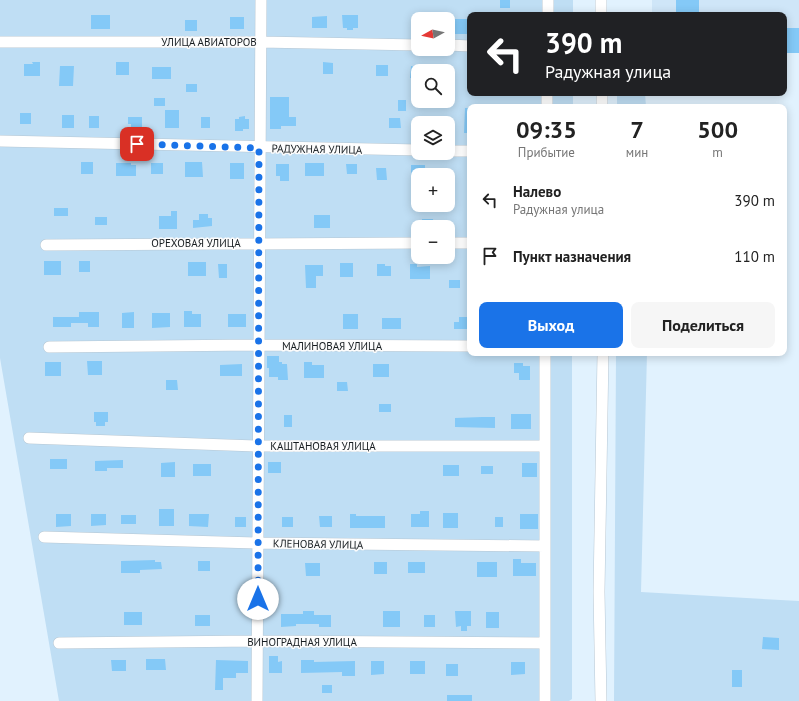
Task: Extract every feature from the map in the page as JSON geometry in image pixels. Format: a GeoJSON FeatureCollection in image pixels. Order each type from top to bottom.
{"type":"FeatureCollection","features":[{"type":"Feature","properties":{"kind":"street"},"geometry":{"type":"LineString","coordinates":[[257,701],[261,0]]}},
{"type":"Feature","properties":{"kind":"street"},"geometry":{"type":"LineString","coordinates":[[548,0],[548,12]]}},
{"type":"Feature","properties":{"kind":"street"},"geometry":{"type":"LineString","coordinates":[[601,0],[601,12]]}},
{"type":"Feature","properties":{"kind":"street","name":"УЛИЦА АВИАТОРОВ"},"geometry":{"type":"LineString","coordinates":[[0,42],[260,42],[411,45]]}},
{"type":"Feature","properties":{"kind":"street"},"geometry":{"type":"LineString","coordinates":[[455,45],[467,46]]}},
{"type":"Feature","properties":{"kind":"street","name":"РАДУЖНАЯ УЛИЦА"},"geometry":{"type":"LineString","coordinates":[[0,141],[259,148],[411,150]]}},
{"type":"Feature","properties":{"kind":"street"},"geometry":{"type":"LineString","coordinates":[[455,151],[467,151]]}},
{"type":"Feature","properties":{"kind":"street","name":"ОРЕХОВАЯ УЛИЦА"},"geometry":{"type":"LineString","coordinates":[[46,244],[411,243]]}},
{"type":"Feature","properties":{"kind":"street"},"geometry":{"type":"LineString","coordinates":[[455,243],[467,243]]}},
{"type":"Feature","properties":{"kind":"street","name":"МАЛИНОВАЯ УЛИЦА"},"geometry":{"type":"LineString","coordinates":[[50,347],[259,345],[467,346]]}},
{"type":"Feature","properties":{"kind":"street"},"geometry":{"type":"LineString","coordinates":[[545,356],[545,701]]}},
{"type":"Feature","properties":{"kind":"street"},"geometry":{"type":"LineString","coordinates":[[601,701],[599,592],[603,356]]}},
{"type":"Feature","properties":{"kind":"street","name":"КАШТАНОВАЯ УЛИЦА"},"geometry":{"type":"LineString","coordinates":[[29,438],[259,446],[544,446]]}},
{"type":"Feature","properties":{"kind":"street","name":"КЛЕНОВАЯ УЛИЦА"},"geometry":{"type":"LineString","coordinates":[[44,538],[258,543],[545,546]]}},
{"type":"Feature","properties":{"kind":"street","name":"ВИНОГРАДНАЯ УЛИЦА"},"geometry":{"type":"LineString","coordinates":[[58,643],[258,641],[545,644]]}},
{"type":"Feature","properties":{"kind":"shaded area"},"geometry":{"type":"Polygon","coordinates":[[[0,0],[544,0],[544,12],[467,12],[467,96],[544,96],[544,104],[467,104],[467,356],[543,356],[541,701],[59,701],[0,358],[0,0]]]}},
{"type":"Feature","properties":{"kind":"shaded area"},"geometry":{"type":"Polygon","coordinates":[[[548,0],[573,0],[573,12],[548,12],[548,0]]]}},
{"type":"Feature","properties":{"kind":"shaded area"},"geometry":{"type":"Polygon","coordinates":[[[652,0],[799,0],[799,53],[787,53],[787,12],[652,12],[652,0]]]}},
{"type":"Feature","properties":{"kind":"shaded area"},"geometry":{"type":"Polygon","coordinates":[[[548,96],[573,96],[573,104],[548,104],[548,96]]]}},
{"type":"Feature","properties":{"kind":"shaded area"},"geometry":{"type":"Polygon","coordinates":[[[617,96],[645,96],[646,104],[617,104],[617,96]]]}},
{"type":"Feature","properties":{"kind":"shaded area"},"geometry":{"type":"Polygon","coordinates":[[[547,356],[572,356],[572,699],[569,701],[547,701],[547,356]]]}},
{"type":"Feature","properties":{"kind":"shaded area"},"geometry":{"type":"Polygon","coordinates":[[[616,356],[647,356],[641,592],[799,601],[799,701],[614,701],[616,356]]]}},
{"type":"Feature","properties":{"kind":"building"},"geometry":{"type":"Polygon","coordinates":[[[500,0],[510,0],[510,8],[500,8],[500,0]]]}},
{"type":"Feature","properties":{"kind":"building"},"geometry":{"type":"Polygon","coordinates":[[[676,0],[699,0],[699,12],[676,12],[676,0]]]}},
{"type":"Feature","properties":{"kind":"building"},"geometry":{"type":"Polygon","coordinates":[[[91,15],[110,15],[110,29],[91,29],[91,15]]]}},
{"type":"Feature","properties":{"kind":"building"},"geometry":{"type":"Polygon","coordinates":[[[342,15],[358,15],[358,28],[347,30],[347,28],[343,28],[342,15]]]}},
{"type":"Feature","properties":{"kind":"building"},"geometry":{"type":"Polygon","coordinates":[[[327,16],[327,28],[312,28],[312,17],[327,16]]]}},
{"type":"Feature","properties":{"kind":"building"},"geometry":{"type":"Polygon","coordinates":[[[230,17],[244,17],[244,29],[230,29],[230,17]]]}},
{"type":"Feature","properties":{"kind":"building"},"geometry":{"type":"Polygon","coordinates":[[[455,19],[467,19],[467,34],[455,34],[455,19]]]}},
{"type":"Feature","properties":{"kind":"building"},"geometry":{"type":"Polygon","coordinates":[[[185,20],[197,20],[197,31],[185,31],[185,20]]]}},
{"type":"Feature","properties":{"kind":"building"},"geometry":{"type":"Polygon","coordinates":[[[787,28],[799,28],[799,53],[787,53],[787,28]]]}},
{"type":"Feature","properties":{"kind":"building"},"geometry":{"type":"Polygon","coordinates":[[[32,62],[40,62],[40,76],[24,76],[24,64],[33,64],[32,62]]]}},
{"type":"Feature","properties":{"kind":"building"},"geometry":{"type":"Polygon","coordinates":[[[116,62],[129,62],[129,75],[116,75],[116,62]]]}},
{"type":"Feature","properties":{"kind":"building"},"geometry":{"type":"Polygon","coordinates":[[[323,62],[333,63],[333,74],[323,74],[323,62]]]}},
{"type":"Feature","properties":{"kind":"building"},"geometry":{"type":"Polygon","coordinates":[[[376,65],[388,65],[388,76],[376,76],[376,65]]]}},
{"type":"Feature","properties":{"kind":"building"},"geometry":{"type":"Polygon","coordinates":[[[60,66],[74,66],[73,86],[59,86],[60,66]]]}},
{"type":"Feature","properties":{"kind":"building"},"geometry":{"type":"Polygon","coordinates":[[[152,67],[171,67],[171,79],[152,79],[152,67]]]}},
{"type":"Feature","properties":{"kind":"building"},"geometry":{"type":"Polygon","coordinates":[[[186,84],[197,84],[197,92],[186,92],[186,84]]]}},
{"type":"Feature","properties":{"kind":"building"},"geometry":{"type":"Polygon","coordinates":[[[270,97],[289,97],[289,117],[296,117],[296,126],[281,126],[281,129],[270,129],[270,97]]]}},
{"type":"Feature","properties":{"kind":"building"},"geometry":{"type":"Polygon","coordinates":[[[154,98],[165,98],[165,106],[154,106],[154,98]]]}},
{"type":"Feature","properties":{"kind":"building"},"geometry":{"type":"Polygon","coordinates":[[[398,100],[406,100],[406,111],[398,111],[398,100]]]}},
{"type":"Feature","properties":{"kind":"building"},"geometry":{"type":"Polygon","coordinates":[[[465,108],[467,108],[467,133],[464,133],[465,108]]]}},
{"type":"Feature","properties":{"kind":"building"},"geometry":{"type":"Polygon","coordinates":[[[165,110],[179,110],[179,128],[165,128],[165,110]]]}},
{"type":"Feature","properties":{"kind":"building"},"geometry":{"type":"Polygon","coordinates":[[[20,113],[31,113],[31,124],[20,124],[20,113]]]}},
{"type":"Feature","properties":{"kind":"building"},"geometry":{"type":"Polygon","coordinates":[[[62,115],[74,115],[74,128],[62,128],[62,115]]]}},
{"type":"Feature","properties":{"kind":"building"},"geometry":{"type":"Polygon","coordinates":[[[89,116],[99,116],[99,128],[89,128],[89,116]]]}},
{"type":"Feature","properties":{"kind":"building"},"geometry":{"type":"Polygon","coordinates":[[[245,116],[245,119],[249,119],[249,129],[235,131],[235,119],[245,116]]]}},
{"type":"Feature","properties":{"kind":"building"},"geometry":{"type":"Polygon","coordinates":[[[128,117],[142,117],[142,128],[131,128],[131,124],[128,124],[128,117]]]}},
{"type":"Feature","properties":{"kind":"building"},"geometry":{"type":"Polygon","coordinates":[[[201,117],[210,117],[210,128],[201,128],[201,117]]]}},
{"type":"Feature","properties":{"kind":"building"},"geometry":{"type":"Polygon","coordinates":[[[389,118],[400,118],[401,128],[389,128],[389,118]]]}},
{"type":"Feature","properties":{"kind":"building"},"geometry":{"type":"Polygon","coordinates":[[[81,162],[93,162],[93,174],[81,174],[81,162]]]}},
{"type":"Feature","properties":{"kind":"building"},"geometry":{"type":"Polygon","coordinates":[[[185,162],[202,162],[203,177],[185,177],[185,162]]]}},
{"type":"Feature","properties":{"kind":"building"},"geometry":{"type":"Polygon","coordinates":[[[116,163],[131,163],[131,165],[136,165],[136,176],[116,176],[116,163]]]}},
{"type":"Feature","properties":{"kind":"building"},"geometry":{"type":"Polygon","coordinates":[[[151,163],[163,163],[163,174],[151,174],[151,163]]]}},
{"type":"Feature","properties":{"kind":"building"},"geometry":{"type":"Polygon","coordinates":[[[230,163],[244,163],[244,179],[230,179],[230,163]]]}},
{"type":"Feature","properties":{"kind":"building"},"geometry":{"type":"Polygon","coordinates":[[[305,163],[324,163],[324,176],[305,176],[305,163]]]}},
{"type":"Feature","properties":{"kind":"building"},"geometry":{"type":"Polygon","coordinates":[[[276,164],[289,164],[289,181],[280,181],[280,176],[276,176],[276,164]]]}},
{"type":"Feature","properties":{"kind":"building"},"geometry":{"type":"Polygon","coordinates":[[[346,164],[357,164],[357,174],[347,174],[346,164]]]}},
{"type":"Feature","properties":{"kind":"building"},"geometry":{"type":"Polygon","coordinates":[[[411,165],[425,165],[425,168],[411,168],[411,165]]]}},
{"type":"Feature","properties":{"kind":"building"},"geometry":{"type":"Polygon","coordinates":[[[376,168],[386,168],[387,180],[377,180],[376,168]]]}},
{"type":"Feature","properties":{"kind":"building"},"geometry":{"type":"Polygon","coordinates":[[[54,208],[68,208],[68,216],[54,216],[54,208]]]}},
{"type":"Feature","properties":{"kind":"building"},"geometry":{"type":"Polygon","coordinates":[[[171,211],[177,211],[177,229],[159,229],[159,216],[171,216],[171,211]]]}},
{"type":"Feature","properties":{"kind":"building"},"geometry":{"type":"Polygon","coordinates":[[[199,214],[208,214],[208,218],[212,218],[212,226],[193,228],[193,220],[199,220],[199,214]]]}},
{"type":"Feature","properties":{"kind":"building"},"geometry":{"type":"Polygon","coordinates":[[[314,215],[330,215],[330,228],[314,228],[314,215]]]}},
{"type":"Feature","properties":{"kind":"building"},"geometry":{"type":"Polygon","coordinates":[[[95,217],[107,217],[107,225],[95,225],[95,217]]]}},
{"type":"Feature","properties":{"kind":"building"},"geometry":{"type":"Polygon","coordinates":[[[433,219],[433,220],[422,220],[433,219]]]}},
{"type":"Feature","properties":{"kind":"building"},"geometry":{"type":"Polygon","coordinates":[[[44,261],[61,261],[61,275],[44,275],[44,261]]]}},
{"type":"Feature","properties":{"kind":"building"},"geometry":{"type":"Polygon","coordinates":[[[79,261],[90,261],[90,272],[79,272],[79,261]]]}},
{"type":"Feature","properties":{"kind":"building"},"geometry":{"type":"Polygon","coordinates":[[[188,262],[206,262],[206,276],[188,276],[188,262]]]}},
{"type":"Feature","properties":{"kind":"building"},"geometry":{"type":"Polygon","coordinates":[[[340,263],[353,263],[353,277],[340,277],[340,263]]]}},
{"type":"Feature","properties":{"kind":"building"},"geometry":{"type":"Polygon","coordinates":[[[218,264],[227,264],[227,278],[219,278],[218,264]]]}},
{"type":"Feature","properties":{"kind":"building"},"geometry":{"type":"Polygon","coordinates":[[[377,264],[391,266],[391,276],[377,276],[377,264]]]}},
{"type":"Feature","properties":{"kind":"building"},"geometry":{"type":"Polygon","coordinates":[[[410,264],[417,264],[417,267],[430,266],[430,279],[410,279],[410,264]]]}},
{"type":"Feature","properties":{"kind":"building"},"geometry":{"type":"Polygon","coordinates":[[[305,265],[323,265],[323,276],[316,276],[316,288],[306,288],[305,265]]]}},
{"type":"Feature","properties":{"kind":"building"},"geometry":{"type":"Polygon","coordinates":[[[449,280],[460,280],[460,288],[449,288],[449,280]]]}},
{"type":"Feature","properties":{"kind":"building"},"geometry":{"type":"Polygon","coordinates":[[[184,311],[192,311],[192,314],[201,314],[201,327],[184,327],[184,311]]]}},
{"type":"Feature","properties":{"kind":"building"},"geometry":{"type":"Polygon","coordinates":[[[79,312],[99,312],[99,327],[88,327],[88,323],[71,323],[71,327],[53,327],[53,317],[79,317],[79,312]]]}},
{"type":"Feature","properties":{"kind":"building"},"geometry":{"type":"Polygon","coordinates":[[[134,312],[134,328],[122,328],[122,313],[134,312]]]}},
{"type":"Feature","properties":{"kind":"building"},"geometry":{"type":"Polygon","coordinates":[[[152,313],[170,313],[170,327],[152,328],[152,313]]]}},
{"type":"Feature","properties":{"kind":"building"},"geometry":{"type":"Polygon","coordinates":[[[228,314],[246,314],[246,327],[228,327],[228,314]]]}},
{"type":"Feature","properties":{"kind":"building"},"geometry":{"type":"Polygon","coordinates":[[[343,314],[358,314],[358,329],[343,329],[343,314]]]}},
{"type":"Feature","properties":{"kind":"building"},"geometry":{"type":"Polygon","coordinates":[[[459,317],[467,317],[467,329],[454,329],[454,322],[459,322],[459,317]]]}},
{"type":"Feature","properties":{"kind":"building"},"geometry":{"type":"Polygon","coordinates":[[[382,318],[401,318],[401,329],[382,329],[382,318]]]}},
{"type":"Feature","properties":{"kind":"building"},"geometry":{"type":"Polygon","coordinates":[[[267,356],[279,356],[279,362],[282,362],[282,364],[287,364],[288,380],[278,380],[278,377],[269,377],[267,356]]]}},
{"type":"Feature","properties":{"kind":"building"},"geometry":{"type":"Polygon","coordinates":[[[87,361],[102,361],[102,375],[88,375],[87,361]]]}},
{"type":"Feature","properties":{"kind":"building"},"geometry":{"type":"Polygon","coordinates":[[[45,362],[61,362],[61,376],[45,376],[45,362]]]}},
{"type":"Feature","properties":{"kind":"building"},"geometry":{"type":"Polygon","coordinates":[[[304,362],[312,362],[312,365],[324,365],[324,378],[304,378],[304,362]]]}},
{"type":"Feature","properties":{"kind":"building"},"geometry":{"type":"Polygon","coordinates":[[[514,363],[523,363],[523,366],[530,366],[530,380],[519,380],[519,373],[514,373],[514,363]]]}},
{"type":"Feature","properties":{"kind":"building"},"geometry":{"type":"Polygon","coordinates":[[[242,364],[242,376],[220,376],[220,365],[242,364]]]}},
{"type":"Feature","properties":{"kind":"building"},"geometry":{"type":"Polygon","coordinates":[[[373,364],[389,364],[389,377],[373,377],[373,364]]]}},
{"type":"Feature","properties":{"kind":"building"},"geometry":{"type":"Polygon","coordinates":[[[166,380],[177,380],[178,390],[166,390],[166,380]]]}},
{"type":"Feature","properties":{"kind":"building"},"geometry":{"type":"Polygon","coordinates":[[[337,382],[347,382],[348,391],[337,391],[337,382]]]}},
{"type":"Feature","properties":{"kind":"building"},"geometry":{"type":"Polygon","coordinates":[[[379,404],[391,404],[391,412],[379,412],[379,404]]]}},
{"type":"Feature","properties":{"kind":"building"},"geometry":{"type":"Polygon","coordinates":[[[94,412],[108,412],[108,422],[105,422],[105,426],[96,426],[96,422],[94,422],[94,412]]]}},
{"type":"Feature","properties":{"kind":"building"},"geometry":{"type":"Polygon","coordinates":[[[511,414],[531,414],[531,429],[511,429],[511,414]]]}},
{"type":"Feature","properties":{"kind":"building"},"geometry":{"type":"Polygon","coordinates":[[[284,415],[292,415],[292,427],[284,427],[284,415]]]}},
{"type":"Feature","properties":{"kind":"building"},"geometry":{"type":"Polygon","coordinates":[[[495,417],[495,428],[455,427],[455,418],[495,417]]]}},
{"type":"Feature","properties":{"kind":"building"},"geometry":{"type":"Polygon","coordinates":[[[50,459],[67,459],[67,469],[50,469],[50,459]]]}},
{"type":"Feature","properties":{"kind":"building"},"geometry":{"type":"Polygon","coordinates":[[[123,460],[123,468],[107,468],[107,471],[95,471],[95,461],[123,460]]]}},
{"type":"Feature","properties":{"kind":"building"},"geometry":{"type":"Polygon","coordinates":[[[175,462],[175,477],[161,477],[161,463],[175,462]]]}},
{"type":"Feature","properties":{"kind":"building"},"geometry":{"type":"Polygon","coordinates":[[[268,462],[281,462],[281,473],[268,473],[268,462]]]}},
{"type":"Feature","properties":{"kind":"building"},"geometry":{"type":"Polygon","coordinates":[[[522,463],[537,463],[537,477],[522,477],[522,463]]]}},
{"type":"Feature","properties":{"kind":"building"},"geometry":{"type":"Polygon","coordinates":[[[193,464],[211,464],[211,476],[193,476],[193,464]]]}},
{"type":"Feature","properties":{"kind":"building"},"geometry":{"type":"Polygon","coordinates":[[[443,465],[459,465],[459,476],[443,476],[443,465]]]}},
{"type":"Feature","properties":{"kind":"building"},"geometry":{"type":"Polygon","coordinates":[[[481,466],[493,466],[493,474],[481,474],[481,466]]]}},
{"type":"Feature","properties":{"kind":"building"},"geometry":{"type":"Polygon","coordinates":[[[159,509],[174,509],[174,526],[159,526],[159,509]]]}},
{"type":"Feature","properties":{"kind":"building"},"geometry":{"type":"Polygon","coordinates":[[[420,511],[429,511],[429,527],[411,527],[411,514],[420,514],[420,511]]]}},
{"type":"Feature","properties":{"kind":"building"},"geometry":{"type":"Polygon","coordinates":[[[443,513],[458,513],[458,528],[443,528],[443,513]]]}},
{"type":"Feature","properties":{"kind":"building"},"geometry":{"type":"Polygon","coordinates":[[[56,514],[71,514],[71,526],[56,527],[56,514]]]}},
{"type":"Feature","properties":{"kind":"building"},"geometry":{"type":"Polygon","coordinates":[[[91,514],[106,514],[106,525],[91,526],[91,514]]]}},
{"type":"Feature","properties":{"kind":"building"},"geometry":{"type":"Polygon","coordinates":[[[189,514],[209,514],[208,527],[189,526],[189,514]]]}},
{"type":"Feature","properties":{"kind":"building"},"geometry":{"type":"Polygon","coordinates":[[[350,514],[356,514],[356,516],[385,516],[385,528],[350,528],[350,514]]]}},
{"type":"Feature","properties":{"kind":"building"},"geometry":{"type":"Polygon","coordinates":[[[520,514],[538,514],[538,529],[520,529],[520,514]]]}},
{"type":"Feature","properties":{"kind":"building"},"geometry":{"type":"Polygon","coordinates":[[[121,515],[136,515],[136,524],[121,524],[121,515]]]}},
{"type":"Feature","properties":{"kind":"building"},"geometry":{"type":"Polygon","coordinates":[[[319,516],[332,516],[332,527],[320,527],[319,516]]]}},
{"type":"Feature","properties":{"kind":"building"},"geometry":{"type":"Polygon","coordinates":[[[235,517],[246,517],[246,527],[235,527],[235,517]]]}},
{"type":"Feature","properties":{"kind":"building"},"geometry":{"type":"Polygon","coordinates":[[[282,517],[293,517],[293,527],[282,527],[282,517]]]}},
{"type":"Feature","properties":{"kind":"building"},"geometry":{"type":"Polygon","coordinates":[[[495,517],[503,517],[503,527],[495,527],[495,517]]]}},
{"type":"Feature","properties":{"kind":"building"},"geometry":{"type":"Polygon","coordinates":[[[513,559],[521,559],[521,563],[536,563],[536,576],[513,576],[513,559]]]}},
{"type":"Feature","properties":{"kind":"building"},"geometry":{"type":"Polygon","coordinates":[[[155,560],[155,562],[161,562],[162,569],[140,570],[140,573],[121,573],[121,561],[155,560]]]}},
{"type":"Feature","properties":{"kind":"building"},"geometry":{"type":"Polygon","coordinates":[[[198,561],[210,561],[210,571],[198,571],[198,561]]]}},
{"type":"Feature","properties":{"kind":"building"},"geometry":{"type":"Polygon","coordinates":[[[374,562],[387,562],[387,574],[374,574],[374,562]]]}},
{"type":"Feature","properties":{"kind":"building"},"geometry":{"type":"Polygon","coordinates":[[[408,562],[425,562],[425,573],[408,573],[408,562]]]}},
{"type":"Feature","properties":{"kind":"building"},"geometry":{"type":"Polygon","coordinates":[[[477,562],[497,562],[497,577],[477,577],[477,562]]]}},
{"type":"Feature","properties":{"kind":"building"},"geometry":{"type":"Polygon","coordinates":[[[305,563],[320,563],[320,576],[306,576],[305,563]]]}},
{"type":"Feature","properties":{"kind":"building"},"geometry":{"type":"Polygon","coordinates":[[[303,611],[314,611],[314,615],[331,615],[331,627],[319,627],[319,624],[296,624],[296,626],[281,627],[281,614],[303,614],[303,611]]]}},
{"type":"Feature","properties":{"kind":"building"},"geometry":{"type":"Polygon","coordinates":[[[383,611],[400,611],[400,627],[383,627],[383,611]]]}},
{"type":"Feature","properties":{"kind":"building"},"geometry":{"type":"Polygon","coordinates":[[[455,611],[471,611],[471,626],[467,626],[467,631],[461,631],[461,626],[456,627],[455,611]]]}},
{"type":"Feature","properties":{"kind":"building"},"geometry":{"type":"Polygon","coordinates":[[[124,612],[142,612],[142,625],[124,625],[124,612]]]}},
{"type":"Feature","properties":{"kind":"building"},"geometry":{"type":"Polygon","coordinates":[[[486,612],[499,612],[499,628],[486,628],[486,612]]]}},
{"type":"Feature","properties":{"kind":"building"},"geometry":{"type":"Polygon","coordinates":[[[195,615],[210,615],[210,626],[195,626],[195,615]]]}},
{"type":"Feature","properties":{"kind":"building"},"geometry":{"type":"Polygon","coordinates":[[[424,615],[435,615],[435,627],[424,627],[424,615]]]}},
{"type":"Feature","properties":{"kind":"building"},"geometry":{"type":"Polygon","coordinates":[[[763,637],[779,638],[779,650],[762,649],[763,637]]]}},
{"type":"Feature","properties":{"kind":"building"},"geometry":{"type":"Polygon","coordinates":[[[269,656],[278,656],[278,662],[282,661],[282,673],[269,673],[269,656]]]}},
{"type":"Feature","properties":{"kind":"building"},"geometry":{"type":"Polygon","coordinates":[[[146,659],[165,659],[166,670],[146,670],[146,659]]]}},
{"type":"Feature","properties":{"kind":"building"},"geometry":{"type":"Polygon","coordinates":[[[111,660],[126,660],[126,671],[112,671],[111,660]]]}},
{"type":"Feature","properties":{"kind":"building"},"geometry":{"type":"Polygon","coordinates":[[[216,660],[248,661],[248,673],[236,673],[236,678],[223,678],[223,690],[215,690],[216,660]]]}},
{"type":"Feature","properties":{"kind":"building"},"geometry":{"type":"Polygon","coordinates":[[[301,660],[314,660],[314,662],[355,661],[355,676],[342,676],[342,672],[301,673],[301,660]]]}},
{"type":"Feature","properties":{"kind":"building"},"geometry":{"type":"Polygon","coordinates":[[[371,661],[384,661],[384,674],[371,675],[371,661]]]}},
{"type":"Feature","properties":{"kind":"building"},"geometry":{"type":"Polygon","coordinates":[[[410,661],[425,661],[425,674],[410,674],[410,661]]]}},
{"type":"Feature","properties":{"kind":"building"},"geometry":{"type":"Polygon","coordinates":[[[511,662],[525,662],[525,674],[511,675],[511,662]]]}},
{"type":"Feature","properties":{"kind":"building"},"geometry":{"type":"Polygon","coordinates":[[[446,664],[458,664],[458,676],[446,676],[446,664]]]}},
{"type":"Feature","properties":{"kind":"building"},"geometry":{"type":"Polygon","coordinates":[[[732,670],[742,670],[742,687],[732,687],[732,670]]]}},
{"type":"Feature","properties":{"kind":"building"},"geometry":{"type":"Polygon","coordinates":[[[322,685],[332,685],[332,693],[322,693],[322,685]]]}},
{"type":"Feature","properties":{"kind":"building"},"geometry":{"type":"Polygon","coordinates":[[[447,695],[472,695],[472,701],[447,701],[447,695]]]}},
{"type":"Feature","properties":{"kind":"route"},"geometry":{"type":"LineString","coordinates":[[137,144],[259,148],[260,257],[258,599]]}}]}
